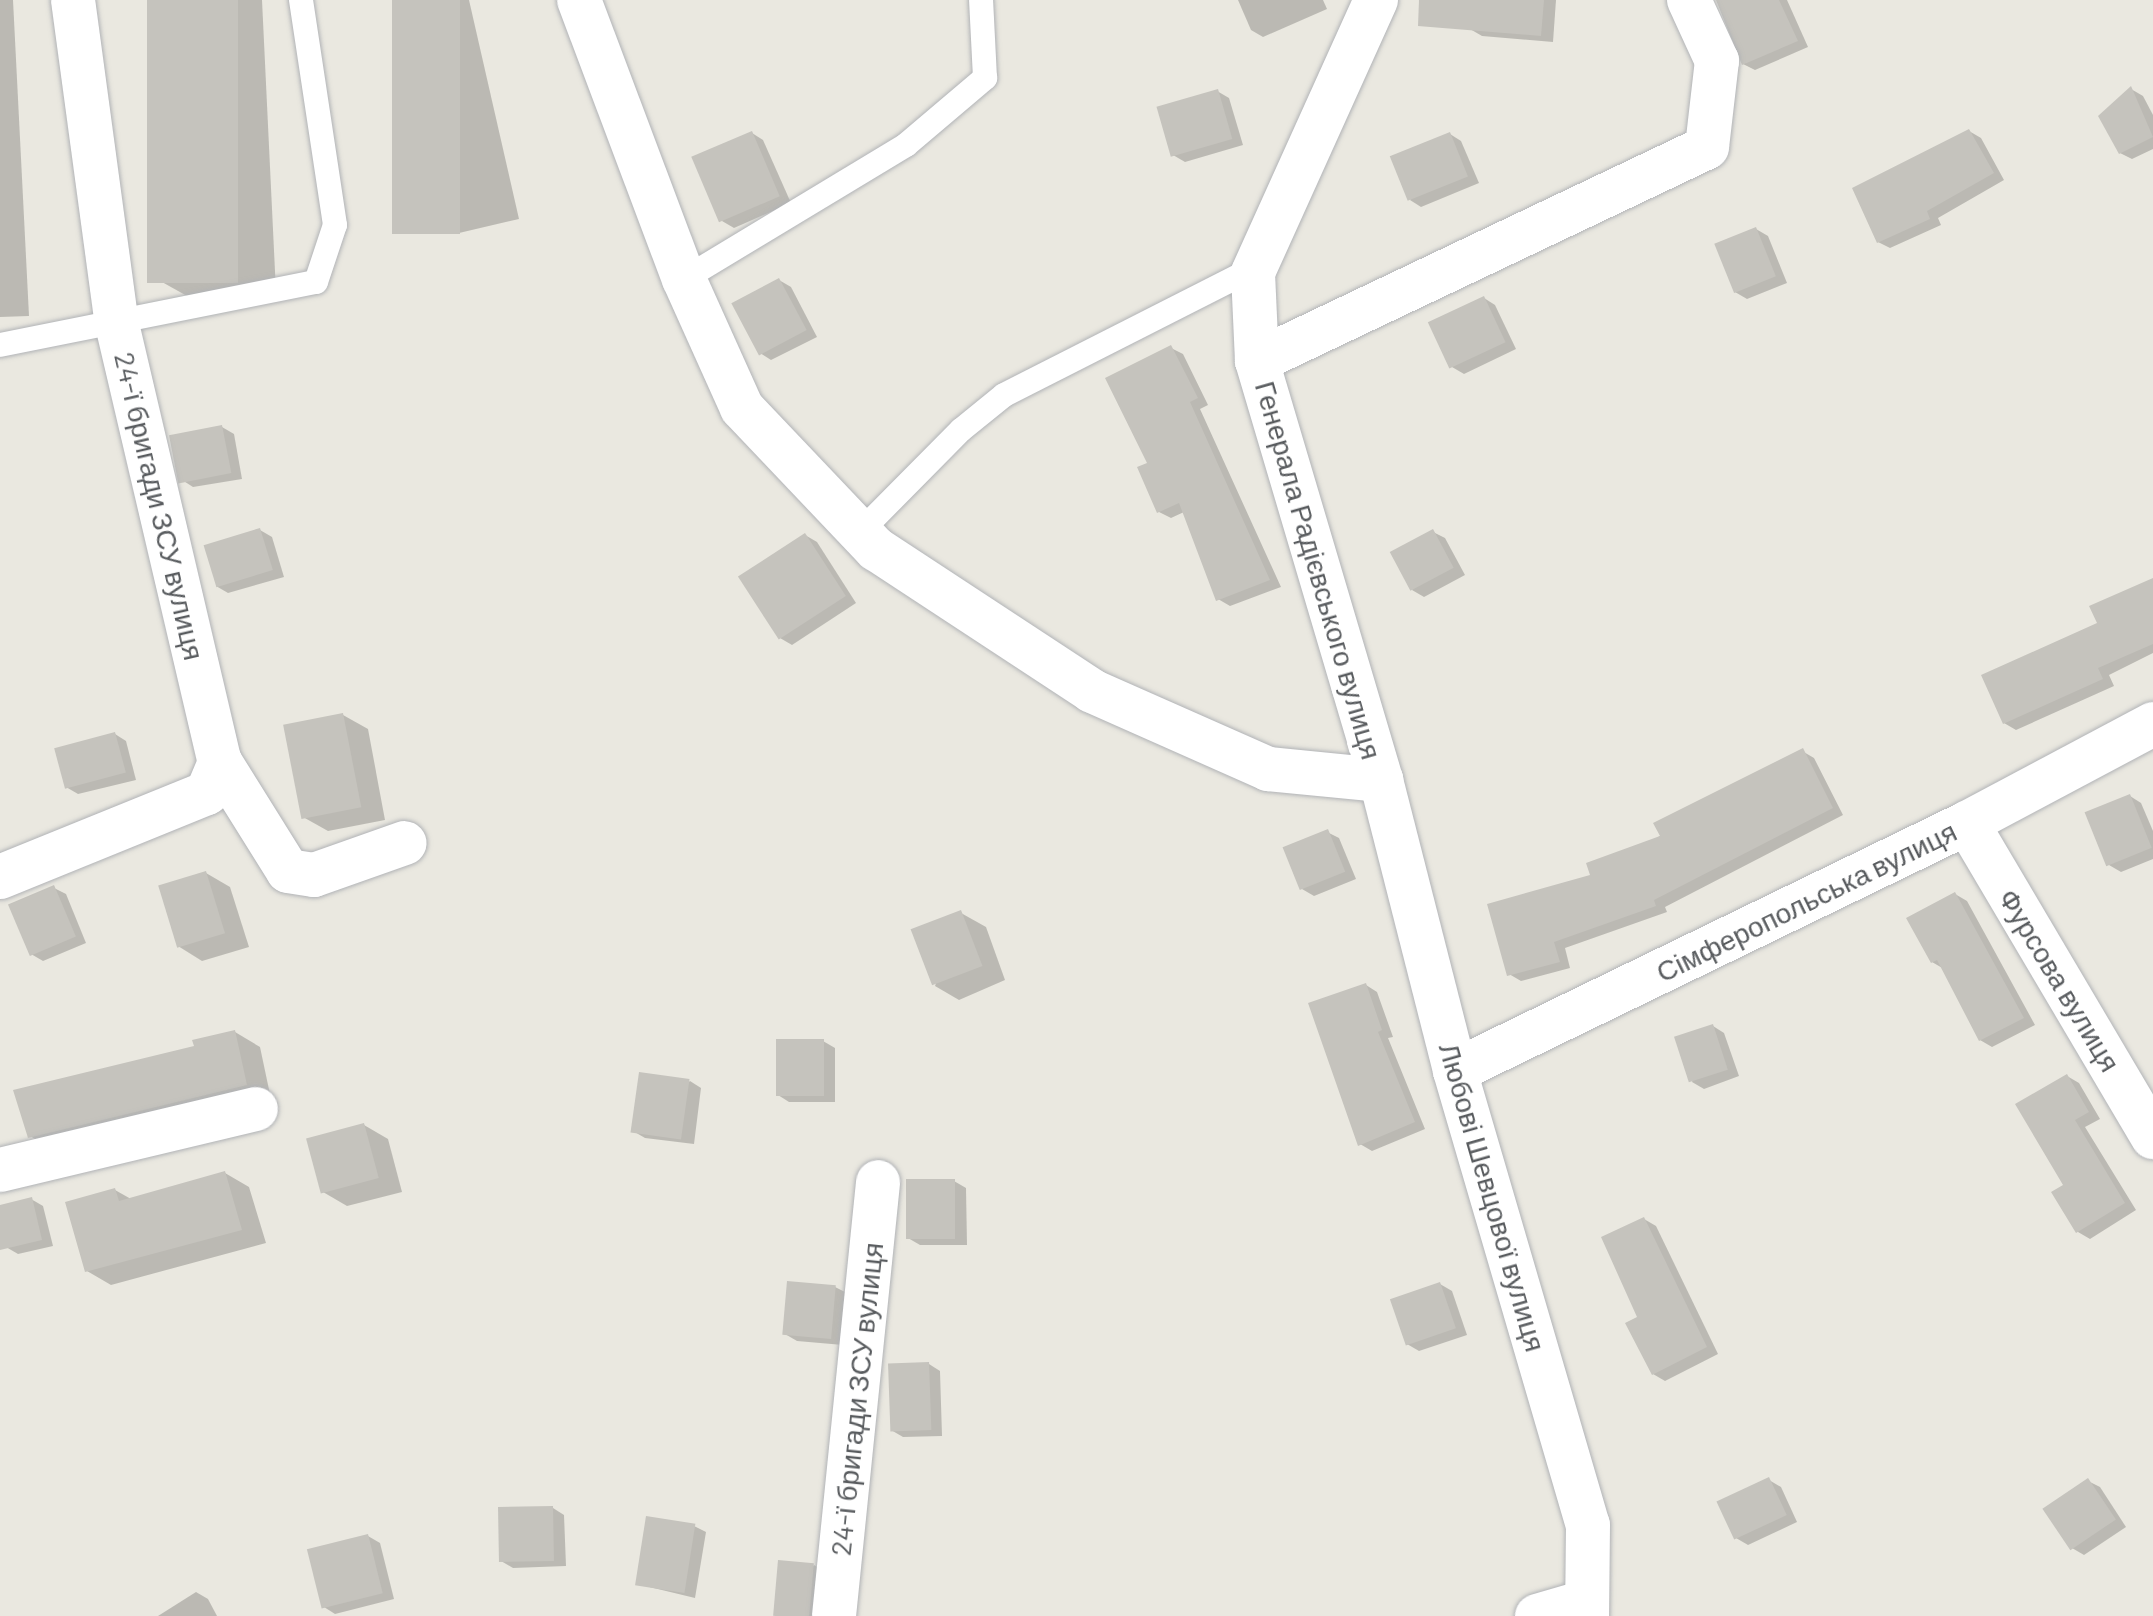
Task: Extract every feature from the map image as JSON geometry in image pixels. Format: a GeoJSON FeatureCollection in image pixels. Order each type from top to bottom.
{"type":"FeatureCollection","features":[{"type":"Feature","properties":{"kind":"street","name":"24-ї бригади ЗСУ вулиця"},"geometry":{"type":"LineString","coordinates":[[73,0],[116,320],[220,762],[288,871],[314,875],[405,843]]}},
{"type":"Feature","properties":{"kind":"street","name":"Генерала Радієвського вулиця"},"geometry":{"type":"LineString","coordinates":[[579,0],[684,279],[742,408],[876,549],[1092,691],[1268,769],[1381,780],[1257,361],[1256,267],[1376,0]]}},
{"type":"Feature","properties":{"kind":"street","name":"Генерала Радієвського вулиця"},"geometry":{"type":"LineString","coordinates":[[1257,361],[1707,147],[1717,61],[1689,0]]}},
{"type":"Feature","properties":{"kind":"street","name":"Сімферопольська вулиця"},"geometry":{"type":"LineString","coordinates":[[1455,1071],[1967,823],[2153,724]]}},
{"type":"Feature","properties":{"kind":"street"},"geometry":{"type":"LineString","coordinates":[[0,877],[207,793],[220,762]]}},
{"type":"Feature","properties":{"kind":"street","name":"Любові Шевцової вулиця"},"geometry":{"type":"LineString","coordinates":[[1381,780],[1455,1071],[1588,1525],[1586,1609]]}},
{"type":"Feature","properties":{"kind":"street","name":"Фурсова вулиця"},"geometry":{"type":"LineString","coordinates":[[1967,823],[2153,1137]]}},
{"type":"Feature","properties":{"kind":"street"},"geometry":{"type":"LineString","coordinates":[[0,1170],[256,1109]]}},
{"type":"Feature","properties":{"kind":"street","name":"24-ї бригади ЗСУ вулиця"},"geometry":{"type":"LineString","coordinates":[[834,1616],[878,1182]]}},
{"type":"Feature","properties":{"kind":"street"},"geometry":{"type":"LineString","coordinates":[[1537,1616],[1586,1609]]}},
{"type":"Feature","properties":{"kind":"lane"},"geometry":{"type":"LineString","coordinates":[[0,345],[316,282],[335,225],[301,0]]}},
{"type":"Feature","properties":{"kind":"lane"},"geometry":{"type":"LineString","coordinates":[[684,279],[906,145],[985,78],[981,0]]}},
{"type":"Feature","properties":{"kind":"lane"},"geometry":{"type":"LineString","coordinates":[[860,532],[961,430],[1004,395],[1256,267]]}},
{"type":"Feature","properties":{"kind":"building"},"geometry":{"type":"Polygon","coordinates":[[[147,0],[238,0],[238,283],[147,283],[147,0]]]}},
{"type":"Feature","properties":{"kind":"building"},"geometry":{"type":"Polygon","coordinates":[[[392,0],[460,0],[460,234],[392,234],[392,0]]]}},
{"type":"Feature","properties":{"kind":"building"},"geometry":{"type":"Polygon","coordinates":[[[1419,0],[1544,0],[1541,36],[1418,26],[1419,0]]]}},
{"type":"Feature","properties":{"kind":"building"},"geometry":{"type":"Polygon","coordinates":[[[1716,0],[1779,0],[1798,41],[1742,65],[1716,0]]]}},
{"type":"Feature","properties":{"kind":"building"},"geometry":{"type":"Polygon","coordinates":[[[2131,86],[2153,137],[2119,154],[2098,116],[2131,86]]]}},
{"type":"Feature","properties":{"kind":"building"},"geometry":{"type":"Polygon","coordinates":[[[1218,89],[1232,139],[1171,157],[1156,107],[1218,89]]]}},
{"type":"Feature","properties":{"kind":"building"},"geometry":{"type":"Polygon","coordinates":[[[1969,129],[1994,173],[1927,211],[1930,219],[1877,243],[1852,188],[1969,129]]]}},
{"type":"Feature","properties":{"kind":"building"},"geometry":{"type":"Polygon","coordinates":[[[752,131],[780,196],[719,222],[691,157],[752,131]]]}},
{"type":"Feature","properties":{"kind":"building"},"geometry":{"type":"Polygon","coordinates":[[[1450,132],[1468,177],[1408,201],[1390,156],[1450,132]]]}},
{"type":"Feature","properties":{"kind":"building"},"geometry":{"type":"Polygon","coordinates":[[[1756,227],[1776,276],[1734,293],[1714,244],[1756,227]]]}},
{"type":"Feature","properties":{"kind":"building"},"geometry":{"type":"Polygon","coordinates":[[[779,278],[807,330],[759,355],[731,303],[779,278]]]}},
{"type":"Feature","properties":{"kind":"building"},"geometry":{"type":"Polygon","coordinates":[[[1484,296],[1506,342],[1449,368],[1428,322],[1484,296]]]}},
{"type":"Feature","properties":{"kind":"building"},"geometry":{"type":"Polygon","coordinates":[[[1171,345],[1198,398],[1190,402],[1270,580],[1216,601],[1179,503],[1157,513],[1137,467],[1147,463],[1105,378],[1171,345]]]}},
{"type":"Feature","properties":{"kind":"building"},"geometry":{"type":"Polygon","coordinates":[[[222,425],[231,473],[178,483],[169,435],[222,425]]]}},
{"type":"Feature","properties":{"kind":"building"},"geometry":{"type":"Polygon","coordinates":[[[260,528],[273,570],[216,587],[204,545],[260,528]]]}},
{"type":"Feature","properties":{"kind":"building"},"geometry":{"type":"Polygon","coordinates":[[[1433,529],[1454,568],[1410,591],[1390,552],[1433,529]]]}},
{"type":"Feature","properties":{"kind":"building"},"geometry":{"type":"Polygon","coordinates":[[[805,533],[846,596],[779,639],[738,577],[805,533]]]}},
{"type":"Feature","properties":{"kind":"building"},"geometry":{"type":"Polygon","coordinates":[[[2153,578],[2153,644],[2098,668],[2103,679],[2003,724],[1981,675],[2097,623],[2089,606],[2153,578]]]}},
{"type":"Feature","properties":{"kind":"building"},"geometry":{"type":"Polygon","coordinates":[[[343,713],[361,807],[301,819],[283,725],[343,713]]]}},
{"type":"Feature","properties":{"kind":"building"},"geometry":{"type":"Polygon","coordinates":[[[115,732],[126,773],[65,789],[54,748],[115,732]]]}},
{"type":"Feature","properties":{"kind":"building"},"geometry":{"type":"Polygon","coordinates":[[[1803,748],[1833,808],[1654,900],[1656,906],[1554,942],[1560,962],[1507,976],[1487,904],[1590,875],[1586,863],[1660,836],[1653,823],[1803,748]]]}},
{"type":"Feature","properties":{"kind":"building"},"geometry":{"type":"Polygon","coordinates":[[[2130,794],[2152,848],[2106,866],[2085,812],[2130,794]]]}},
{"type":"Feature","properties":{"kind":"building"},"geometry":{"type":"Polygon","coordinates":[[[1328,829],[1345,872],[1300,890],[1283,847],[1328,829]]]}},
{"type":"Feature","properties":{"kind":"building"},"geometry":{"type":"Polygon","coordinates":[[[206,871],[225,933],[177,948],[158,886],[206,871]]]}},
{"type":"Feature","properties":{"kind":"building"},"geometry":{"type":"Polygon","coordinates":[[[54,885],[76,937],[30,956],[8,905],[54,885]]]}},
{"type":"Feature","properties":{"kind":"building"},"geometry":{"type":"Polygon","coordinates":[[[1955,892],[2024,1018],[1979,1041],[1937,960],[1931,963],[1906,918],[1955,892]]]}},
{"type":"Feature","properties":{"kind":"building"},"geometry":{"type":"Polygon","coordinates":[[[961,910],[983,966],[932,985],[911,929],[961,910]]]}},
{"type":"Feature","properties":{"kind":"building"},"geometry":{"type":"Polygon","coordinates":[[[1366,983],[1382,1030],[1378,1032],[1415,1122],[1358,1146],[1308,1003],[1366,983]]]}},
{"type":"Feature","properties":{"kind":"building"},"geometry":{"type":"Polygon","coordinates":[[[1713,1024],[1728,1070],[1689,1082],[1674,1037],[1713,1024]]]}},
{"type":"Feature","properties":{"kind":"building"},"geometry":{"type":"Polygon","coordinates":[[[235,1030],[247,1085],[28,1138],[13,1090],[194,1046],[192,1040],[235,1030]]]}},
{"type":"Feature","properties":{"kind":"building"},"geometry":{"type":"Polygon","coordinates":[[[776,1039],[824,1039],[824,1096],[776,1096],[776,1039]]]}},
{"type":"Feature","properties":{"kind":"building"},"geometry":{"type":"Polygon","coordinates":[[[639,1072],[690,1079],[681,1140],[631,1132],[639,1072]]]}},
{"type":"Feature","properties":{"kind":"building"},"geometry":{"type":"Polygon","coordinates":[[[2067,1074],[2089,1112],[2075,1120],[2125,1203],[2076,1233],[2051,1192],[2063,1185],[2015,1104],[2067,1074]]]}},
{"type":"Feature","properties":{"kind":"building"},"geometry":{"type":"Polygon","coordinates":[[[364,1123],[379,1178],[321,1194],[306,1139],[364,1123]]]}},
{"type":"Feature","properties":{"kind":"building"},"geometry":{"type":"Polygon","coordinates":[[[225,1171],[242,1230],[85,1272],[65,1202],[115,1188],[119,1201],[225,1171]]]}},
{"type":"Feature","properties":{"kind":"building"},"geometry":{"type":"Polygon","coordinates":[[[906,1179],[955,1179],[955,1239],[906,1239],[906,1179]]]}},
{"type":"Feature","properties":{"kind":"building"},"geometry":{"type":"Polygon","coordinates":[[[32,1197],[42,1240],[0,1250],[0,1205],[32,1197]]]}},
{"type":"Feature","properties":{"kind":"building"},"geometry":{"type":"Polygon","coordinates":[[[1644,1217],[1707,1347],[1652,1375],[1625,1323],[1637,1317],[1601,1237],[1644,1217]]]}},
{"type":"Feature","properties":{"kind":"building"},"geometry":{"type":"Polygon","coordinates":[[[787,1281],[836,1285],[831,1339],[782,1335],[787,1281]]]}},
{"type":"Feature","properties":{"kind":"building"},"geometry":{"type":"Polygon","coordinates":[[[1440,1282],[1456,1328],[1406,1346],[1390,1299],[1440,1282]]]}},
{"type":"Feature","properties":{"kind":"building"},"geometry":{"type":"Polygon","coordinates":[[[929,1362],[931,1430],[890,1431],[888,1363],[929,1362]]]}},
{"type":"Feature","properties":{"kind":"building"},"geometry":{"type":"Polygon","coordinates":[[[1769,1477],[1787,1515],[1734,1540],[1716,1502],[1769,1477]]]}},
{"type":"Feature","properties":{"kind":"building"},"geometry":{"type":"Polygon","coordinates":[[[2088,1478],[2116,1519],[2070,1550],[2042,1509],[2088,1478]]]}},
{"type":"Feature","properties":{"kind":"building"},"geometry":{"type":"Polygon","coordinates":[[[553,1506],[554,1561],[499,1562],[498,1507],[553,1506]]]}},
{"type":"Feature","properties":{"kind":"building"},"geometry":{"type":"Polygon","coordinates":[[[646,1516],[695,1524],[684,1593],[635,1585],[646,1516]]]}},
{"type":"Feature","properties":{"kind":"building"},"geometry":{"type":"Polygon","coordinates":[[[368,1534],[383,1593],[322,1608],[307,1549],[368,1534]]]}},
{"type":"Feature","properties":{"kind":"building"},"geometry":{"type":"Polygon","coordinates":[[[778,1560],[814,1563],[809,1616],[773,1616],[778,1560]]]}}]}
